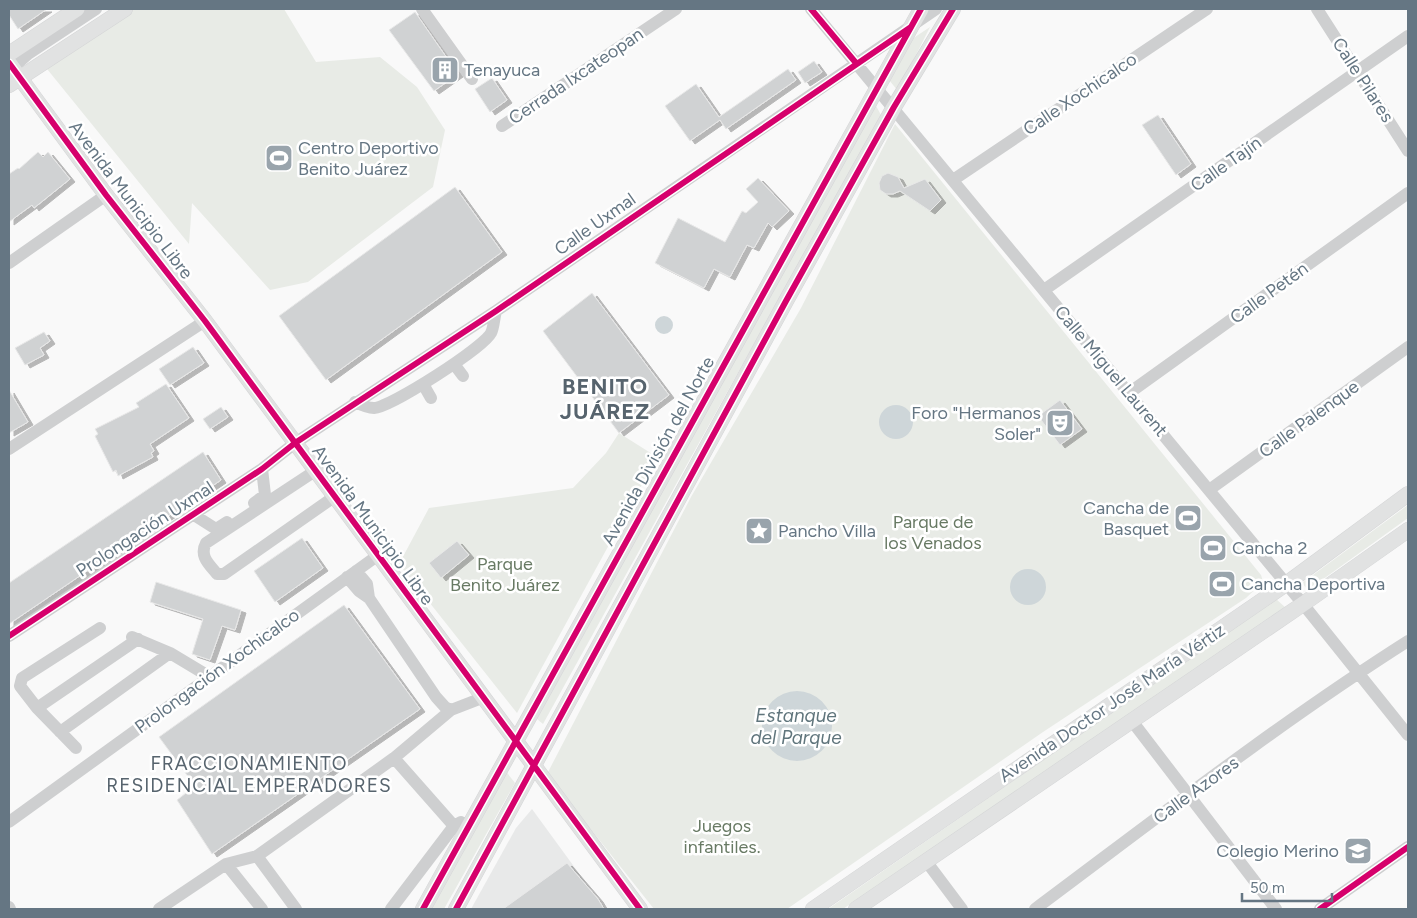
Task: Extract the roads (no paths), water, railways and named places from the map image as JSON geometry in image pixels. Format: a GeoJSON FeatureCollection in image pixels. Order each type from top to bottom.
{"type":"FeatureCollection","features":[{"type":"Feature","properties":{"kind":"main road"},"geometry":{"type":"LineString","coordinates":[[11,70],[77,9]]}},
{"type":"Feature","properties":{"kind":"main road"},"geometry":{"type":"LineString","coordinates":[[11,70],[125,9]]}},
{"type":"Feature","properties":{"kind":"main road","name":"Avenida División del Norte"},"geometry":{"type":"LineString","coordinates":[[423,909],[876,87],[921,9]]}},
{"type":"Feature","properties":{"kind":"main road"},"geometry":{"type":"LineString","coordinates":[[456,909],[894,107],[953,9]]}},
{"type":"Feature","properties":{"kind":"main road","name":"Avenida Municipio Libre"},"geometry":{"type":"LineString","coordinates":[[11,70],[205,321],[482,698],[640,909]]}},
{"type":"Feature","properties":{"kind":"main road","name":"Avenida Doctor José María Vértiz"},"geometry":{"type":"LineString","coordinates":[[813,909],[1286,584],[1408,494]]}},
{"type":"Feature","properties":{"kind":"main road","name":"Avenida Doctor José María Vértiz"},"geometry":{"type":"LineString","coordinates":[[856,909],[1304,604],[1408,530]]}},
{"type":"Feature","properties":{"kind":"street"},"geometry":{"type":"LineString","coordinates":[[11,70],[28,54],[96,9]]}},
{"type":"Feature","properties":{"kind":"street"},"geometry":{"type":"LineString","coordinates":[[11,70],[34,62],[118,9]]}},
{"type":"Feature","properties":{"kind":"street"},"geometry":{"type":"LineString","coordinates":[[422,9],[472,79]]}},
{"type":"Feature","properties":{"kind":"street","name":"Cerrada Ixcateopan"},"geometry":{"type":"LineString","coordinates":[[502,126],[676,9]]}},
{"type":"Feature","properties":{"kind":"street","name":"Calle Miguel Laurent"},"geometry":{"type":"LineString","coordinates":[[810,9],[894,107],[1304,604],[1408,735]]}},
{"type":"Feature","properties":{"kind":"street","name":"Calle Uxmal"},"geometry":{"type":"LineString","coordinates":[[295,443],[496,311],[936,9]]}},
{"type":"Feature","properties":{"kind":"street","name":"Calle Xochicalco"},"geometry":{"type":"LineString","coordinates":[[953,180],[1208,9]]}},
{"type":"Feature","properties":{"kind":"street","name":"Calle Pilares"},"geometry":{"type":"LineString","coordinates":[[1317,9],[1408,150]]}},
{"type":"Feature","properties":{"kind":"street","name":"Calle Tajín"},"geometry":{"type":"LineString","coordinates":[[1044,290],[1408,36]]}},
{"type":"Feature","properties":{"kind":"street","name":"Calle Petén"},"geometry":{"type":"LineString","coordinates":[[1129,393],[1408,193]]}},
{"type":"Feature","properties":{"kind":"street"},"geometry":{"type":"LineString","coordinates":[[9,263],[106,195]]}},
{"type":"Feature","properties":{"kind":"street"},"geometry":{"type":"LineString","coordinates":[[356,402],[374,408],[388,404],[454,364],[490,334],[496,311]]}},
{"type":"Feature","properties":{"kind":"street"},"geometry":{"type":"LineString","coordinates":[[9,449],[205,321]]}},
{"type":"Feature","properties":{"kind":"street","name":"Calle Palenque"},"geometry":{"type":"LineString","coordinates":[[1209,490],[1408,347]]}},
{"type":"Feature","properties":{"kind":"street"},"geometry":{"type":"LineString","coordinates":[[454,364],[463,376]]}},
{"type":"Feature","properties":{"kind":"street"},"geometry":{"type":"LineString","coordinates":[[422,384],[432,398]]}},
{"type":"Feature","properties":{"kind":"street","name":"Prolongación Uxmal"},"geometry":{"type":"LineString","coordinates":[[9,636],[262,469],[295,443]]}},
{"type":"Feature","properties":{"kind":"street"},"geometry":{"type":"LineString","coordinates":[[262,469],[269,497]]}},
{"type":"Feature","properties":{"kind":"street"},"geometry":{"type":"LineString","coordinates":[[315,471],[269,497],[218,532],[206,544],[203,550],[204,558],[220,575],[334,497]]}},
{"type":"Feature","properties":{"kind":"street"},"geometry":{"type":"LineString","coordinates":[[194,514],[218,532]]}},
{"type":"Feature","properties":{"kind":"street","name":"Prolongación Xochicalco"},"geometry":{"type":"LineString","coordinates":[[9,822],[377,556]]}},
{"type":"Feature","properties":{"kind":"street"},"geometry":{"type":"LineString","coordinates":[[352,574],[367,584],[369,598],[436,697],[451,710]]}},
{"type":"Feature","properties":{"kind":"street"},"geometry":{"type":"LineString","coordinates":[[76,748],[37,708],[20,686],[22,678],[100,628]]}},
{"type":"Feature","properties":{"kind":"street"},"geometry":{"type":"LineString","coordinates":[[37,708],[134,637],[170,653],[210,677]]}},
{"type":"Feature","properties":{"kind":"street","name":"Calle Azores"},"geometry":{"type":"LineString","coordinates":[[1035,909],[1187,795],[1358,673],[1408,641]]}},
{"type":"Feature","properties":{"kind":"street"},"geometry":{"type":"LineString","coordinates":[[60,732],[170,653]]}},
{"type":"Feature","properties":{"kind":"street"},"geometry":{"type":"LineString","coordinates":[[158,909],[226,864],[257,856],[394,758],[451,710],[482,698]]}},
{"type":"Feature","properties":{"kind":"street"},"geometry":{"type":"LineString","coordinates":[[1132,721],[1276,909]]}},
{"type":"Feature","properties":{"kind":"street"},"geometry":{"type":"LineString","coordinates":[[394,758],[454,826]]}},
{"type":"Feature","properties":{"kind":"street"},"geometry":{"type":"LineString","coordinates":[[391,909],[454,826],[473,819]]}},
{"type":"Feature","properties":{"kind":"street"},"geometry":{"type":"LineString","coordinates":[[1320,909],[1408,847]]}},
{"type":"Feature","properties":{"kind":"street"},"geometry":{"type":"LineString","coordinates":[[257,856],[296,909]]}},
{"type":"Feature","properties":{"kind":"street"},"geometry":{"type":"LineString","coordinates":[[926,861],[962,909]]}},
{"type":"Feature","properties":{"kind":"street"},"geometry":{"type":"LineString","coordinates":[[226,864],[262,909]]}},
{"type":"Feature","properties":{"kind":"water"},"geometry":{"type":"Polygon","coordinates":[[[664,316],[670,319],[673,325],[670,331],[664,334],[658,331],[655,325],[658,319],[664,316]]]}},
{"type":"Feature","properties":{"kind":"water"},"geometry":{"type":"Polygon","coordinates":[[[896,405],[908,410],[913,422],[908,434],[896,439],[884,434],[879,422],[884,410],[896,405]]]}},
{"type":"Feature","properties":{"kind":"water"},"geometry":{"type":"Polygon","coordinates":[[[1028,569],[1035,570],[1041,574],[1045,580],[1045,594],[1041,600],[1035,604],[1028,605],[1021,604],[1015,600],[1011,594],[1010,587],[1011,580],[1015,574],[1021,570],[1028,569]]]}},
{"type":"Feature","properties":{"kind":"water","name":"Estanque del Parque"},"geometry":{"type":"Polygon","coordinates":[[[797,691],[810,694],[822,701],[829,713],[832,726],[829,739],[822,751],[810,758],[797,761],[784,758],[772,751],[765,739],[762,726],[765,713],[772,701],[784,694],[797,691]]]}},
{"type":"Feature","properties":{"kind":"place","name":"Tenayuca"},"geometry":{"type":"Point","coordinates":[445,70]}},
{"type":"Feature","properties":{"kind":"place","name":"Centro Deportivo Benito Juárez"},"geometry":{"type":"Point","coordinates":[279,158]}},
{"type":"Feature","properties":{"kind":"place","name":"Foro \"Hermanos Soler\""},"geometry":{"type":"Point","coordinates":[1060,423]}},
{"type":"Feature","properties":{"kind":"place","name":"Cancha de Basquet"},"geometry":{"type":"Point","coordinates":[1188,518]}},
{"type":"Feature","properties":{"kind":"place","name":"Pancho Villa"},"geometry":{"type":"Point","coordinates":[759,531]}},
{"type":"Feature","properties":{"kind":"place","name":"Cancha 2"},"geometry":{"type":"Point","coordinates":[1213,548]}},
{"type":"Feature","properties":{"kind":"place","name":"Cancha Deportiva"},"geometry":{"type":"Point","coordinates":[1222,584]}},
{"type":"Feature","properties":{"kind":"place","name":"Colegio Merino"},"geometry":{"type":"Point","coordinates":[1358,851]}},
{"type":"Feature","properties":{"kind":"district","name":"BENITO JUÁREZ"},"geometry":{"type":"Point","coordinates":[605,398]}},
{"type":"Feature","properties":{"kind":"district","name":"FRACCIONAMIENTO RESIDENCIAL EMPERADORES"},"geometry":{"type":"Point","coordinates":[249,774]}},
{"type":"Feature","properties":{"kind":"park label","name":"Parque de los Venados"},"geometry":{"type":"Point","coordinates":[933,532]}},
{"type":"Feature","properties":{"kind":"park label","name":"Parque Benito Juárez"},"geometry":{"type":"Point","coordinates":[505,574]}},
{"type":"Feature","properties":{"kind":"park label","name":"Juegos infantiles."},"geometry":{"type":"Point","coordinates":[722,836]}}]}
